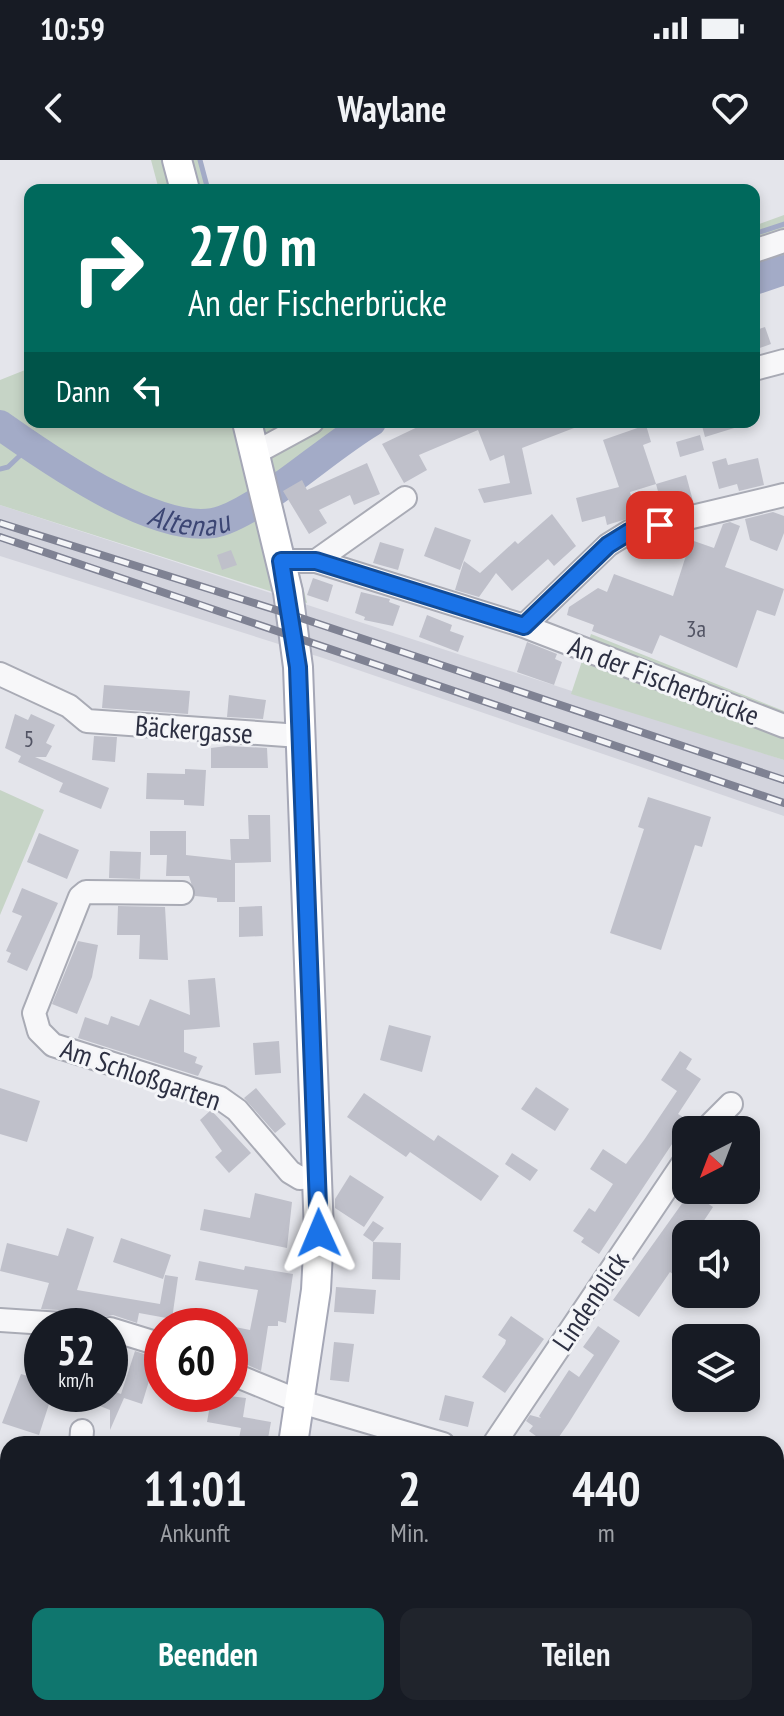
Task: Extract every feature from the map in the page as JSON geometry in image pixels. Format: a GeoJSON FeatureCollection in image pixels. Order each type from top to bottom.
{"type":"FeatureCollection","features":[{"type":"Feature","properties":{"kind":"main road"},"geometry":{"type":"LineString","coordinates":[[177,160],[183,184]]}},
{"type":"Feature","properties":{"kind":"main road"},"geometry":{"type":"LineString","coordinates":[[249,428],[294,626],[300,736],[319,1177],[316,1290],[295,1436]]}},
{"type":"Feature","properties":{"kind":"street"},"geometry":{"type":"LineString","coordinates":[[760,249],[784,241]]}},
{"type":"Feature","properties":{"kind":"street"},"geometry":{"type":"LineString","coordinates":[[760,367],[784,361]]}},
{"type":"Feature","properties":{"kind":"street"},"geometry":{"type":"LineString","coordinates":[[255,453],[301,428]]}},
{"type":"Feature","properties":{"kind":"street"},"geometry":{"type":"LineString","coordinates":[[524,626],[608,545],[629,532],[784,495]]}},
{"type":"Feature","properties":{"kind":"street"},"geometry":{"type":"LineString","coordinates":[[316,561],[405,498]]}},
{"type":"Feature","properties":{"kind":"street","name":"An der Fischerbrücke"},"geometry":{"type":"LineString","coordinates":[[281,561],[316,561],[524,626],[784,726]]}},
{"type":"Feature","properties":{"kind":"street","name":"Bäckergasse"},"geometry":{"type":"LineString","coordinates":[[0,674],[69,706],[87,721],[300,736]]}},
{"type":"Feature","properties":{"kind":"street","name":"Am Schloßgarten"},"geometry":{"type":"LineString","coordinates":[[182,893],[86,892],[80,897],[34,1013],[39,1031],[53,1045],[220,1098],[237,1110],[290,1172],[300,1178],[319,1177]]}},
{"type":"Feature","properties":{"kind":"street"},"geometry":{"type":"LineString","coordinates":[[719,1116],[731,1104]]}},
{"type":"Feature","properties":{"kind":"street","name":"Lindenblick"},"geometry":{"type":"LineString","coordinates":[[499,1436],[672,1180]]}},
{"type":"Feature","properties":{"kind":"street"},"geometry":{"type":"LineString","coordinates":[[0,1320],[24,1322]]}},
{"type":"Feature","properties":{"kind":"street"},"geometry":{"type":"LineString","coordinates":[[248,1380],[301,1402],[416,1436]]}},
{"type":"Feature","properties":{"kind":"shaded area"},"geometry":{"type":"Polygon","coordinates":[[[0,505],[784,760],[784,816],[323,658],[0,556],[0,505]]]}},
{"type":"Feature","properties":{"kind":"green space"},"geometry":{"type":"Polygon","coordinates":[[[151,160],[202,160],[208,184],[157,184],[151,160]]]}},
{"type":"Feature","properties":{"kind":"green space"},"geometry":{"type":"Polygon","coordinates":[[[784,215],[784,282],[760,290],[760,224],[784,215]]]}},
{"type":"Feature","properties":{"kind":"green space"},"geometry":{"type":"Polygon","coordinates":[[[24,370],[24,428],[378,428],[279,489],[307,603],[0,505],[0,380],[24,370]]]}},
{"type":"Feature","properties":{"kind":"green space"},"geometry":{"type":"Polygon","coordinates":[[[591,634],[784,711],[784,760],[571,694],[591,634]]]}},
{"type":"Feature","properties":{"kind":"green space"},"geometry":{"type":"Polygon","coordinates":[[[0,790],[44,810],[0,915],[0,790]]]}},
{"type":"Feature","properties":{"kind":"building"},"geometry":{"type":"Polygon","coordinates":[[[765,327],[771,344],[760,348],[760,329],[765,327]]]}},
{"type":"Feature","properties":{"kind":"building"},"geometry":{"type":"Polygon","coordinates":[[[415,428],[574,428],[522,448],[532,494],[484,503],[478,489],[510,483],[504,455],[490,461],[478,430],[419,455],[427,470],[404,483],[382,444],[415,428]]]}},
{"type":"Feature","properties":{"kind":"building"},"geometry":{"type":"Polygon","coordinates":[[[637,428],[647,428],[651,442],[643,445],[656,484],[630,492],[636,516],[607,525],[605,516],[582,522],[576,498],[619,487],[603,440],[637,428]]]}},
{"type":"Feature","properties":{"kind":"building"},"geometry":{"type":"Polygon","coordinates":[[[703,428],[734,428],[705,437],[703,428]]]}},
{"type":"Feature","properties":{"kind":"building"},"geometry":{"type":"Polygon","coordinates":[[[700,435],[704,450],[680,457],[676,442],[700,435]]]}},
{"type":"Feature","properties":{"kind":"building"},"geometry":{"type":"Polygon","coordinates":[[[726,458],[728,465],[758,458],[764,485],[739,491],[737,484],[719,489],[712,462],[726,458]]]}},
{"type":"Feature","properties":{"kind":"building"},"geometry":{"type":"Polygon","coordinates":[[[367,463],[380,494],[354,505],[350,495],[319,510],[327,523],[309,534],[283,491],[302,480],[307,490],[367,463]]]}},
{"type":"Feature","properties":{"kind":"building"},"geometry":{"type":"Polygon","coordinates":[[[686,475],[693,501],[663,510],[656,484],[686,475]]]}},
{"type":"Feature","properties":{"kind":"building"},"geometry":{"type":"Polygon","coordinates":[[[773,512],[784,516],[784,533],[777,551],[750,540],[745,519],[773,512]]]}},
{"type":"Feature","properties":{"kind":"building"},"geometry":{"type":"Polygon","coordinates":[[[552,514],[576,546],[554,566],[548,559],[512,591],[496,573],[479,597],[455,590],[464,561],[480,573],[515,541],[518,544],[552,514]]]}},
{"type":"Feature","properties":{"kind":"building"},"geometry":{"type":"Polygon","coordinates":[[[730,522],[740,526],[725,567],[784,589],[775,616],[757,610],[737,668],[660,635],[652,654],[592,631],[594,625],[567,615],[569,607],[598,588],[607,592],[614,574],[673,596],[691,540],[714,548],[723,524],[730,522]]]}},
{"type":"Feature","properties":{"kind":"building"},"geometry":{"type":"Polygon","coordinates":[[[435,527],[471,540],[460,570],[424,556],[435,527]]]}},
{"type":"Feature","properties":{"kind":"building"},"geometry":{"type":"Polygon","coordinates":[[[380,542],[404,549],[398,570],[373,563],[380,542]]]}},
{"type":"Feature","properties":{"kind":"building"},"geometry":{"type":"Polygon","coordinates":[[[231,550],[237,565],[222,570],[217,555],[231,550]]]}},
{"type":"Feature","properties":{"kind":"building"},"geometry":{"type":"Polygon","coordinates":[[[313,578],[333,585],[328,602],[307,595],[313,578]]]}},
{"type":"Feature","properties":{"kind":"building"},"geometry":{"type":"Polygon","coordinates":[[[361,592],[390,599],[389,602],[400,606],[393,626],[364,620],[365,617],[355,613],[361,592]]]}},
{"type":"Feature","properties":{"kind":"building"},"geometry":{"type":"Polygon","coordinates":[[[427,615],[452,625],[450,631],[464,636],[458,652],[419,637],[427,615]]]}},
{"type":"Feature","properties":{"kind":"building"},"geometry":{"type":"Polygon","coordinates":[[[527,642],[557,654],[555,659],[562,662],[554,685],[517,672],[527,642]]]}},
{"type":"Feature","properties":{"kind":"building"},"geometry":{"type":"Polygon","coordinates":[[[104,685],[190,691],[188,714],[102,708],[104,685]]]}},
{"type":"Feature","properties":{"kind":"building"},"geometry":{"type":"Polygon","coordinates":[[[229,695],[266,700],[263,719],[227,717],[229,695]]]}},
{"type":"Feature","properties":{"kind":"building"},"geometry":{"type":"Polygon","coordinates":[[[15,714],[28,720],[31,714],[55,725],[46,743],[52,746],[46,757],[35,757],[109,788],[101,809],[59,792],[63,783],[18,762],[21,756],[5,748],[15,714]]]}},
{"type":"Feature","properties":{"kind":"building"},"geometry":{"type":"Polygon","coordinates":[[[94,736],[117,737],[115,762],[92,760],[94,736]]]}},
{"type":"Feature","properties":{"kind":"building"},"geometry":{"type":"Polygon","coordinates":[[[211,748],[267,748],[268,768],[211,768],[211,748]]]}},
{"type":"Feature","properties":{"kind":"building"},"geometry":{"type":"Polygon","coordinates":[[[185,769],[206,770],[204,806],[184,805],[184,800],[146,799],[147,773],[185,774],[185,769]]]}},
{"type":"Feature","properties":{"kind":"building"},"geometry":{"type":"Polygon","coordinates":[[[648,797],[711,817],[702,847],[695,845],[661,950],[610,933],[644,829],[638,827],[648,797]]]}},
{"type":"Feature","properties":{"kind":"building"},"geometry":{"type":"Polygon","coordinates":[[[248,815],[270,815],[271,862],[235,863],[235,902],[217,902],[217,898],[195,896],[189,876],[166,876],[167,855],[150,855],[150,831],[186,831],[186,855],[231,860],[230,839],[249,839],[248,815]]]}},
{"type":"Feature","properties":{"kind":"building"},"geometry":{"type":"Polygon","coordinates":[[[39,833],[79,850],[67,879],[27,862],[39,833]]]}},
{"type":"Feature","properties":{"kind":"building"},"geometry":{"type":"Polygon","coordinates":[[[110,851],[141,852],[140,879],[109,878],[110,851]]]}},
{"type":"Feature","properties":{"kind":"building"},"geometry":{"type":"Polygon","coordinates":[[[22,888],[58,903],[27,971],[7,962],[11,953],[6,951],[22,916],[12,912],[22,888]]]}},
{"type":"Feature","properties":{"kind":"building"},"geometry":{"type":"Polygon","coordinates":[[[118,906],[165,907],[168,960],[139,959],[140,935],[117,935],[118,906]]]}},
{"type":"Feature","properties":{"kind":"building"},"geometry":{"type":"Polygon","coordinates":[[[262,906],[263,936],[239,937],[239,907],[262,906]]]}},
{"type":"Feature","properties":{"kind":"building"},"geometry":{"type":"Polygon","coordinates":[[[78,941],[98,945],[92,977],[77,1014],[52,1004],[78,941]]]}},
{"type":"Feature","properties":{"kind":"building"},"geometry":{"type":"Polygon","coordinates":[[[215,978],[220,1027],[184,1030],[184,1052],[197,1057],[195,1063],[203,1066],[198,1076],[78,1038],[85,1017],[108,1025],[111,1016],[139,1026],[150,999],[190,1015],[188,980],[215,978]]]}},
{"type":"Feature","properties":{"kind":"building"},"geometry":{"type":"Polygon","coordinates":[[[389,1025],[431,1036],[422,1072],[380,1060],[389,1025]]]}},
{"type":"Feature","properties":{"kind":"building"},"geometry":{"type":"Polygon","coordinates":[[[279,1041],[281,1073],[255,1075],[253,1043],[279,1041]]]}},
{"type":"Feature","properties":{"kind":"building"},"geometry":{"type":"Polygon","coordinates":[[[680,1051],[692,1059],[686,1069],[701,1079],[678,1114],[681,1116],[672,1116],[672,1144],[599,1254],[581,1242],[584,1238],[573,1231],[589,1208],[595,1212],[613,1184],[590,1169],[603,1149],[626,1164],[677,1091],[661,1080],[680,1051]]]}},
{"type":"Feature","properties":{"kind":"building"},"geometry":{"type":"Polygon","coordinates":[[[536,1087],[569,1109],[555,1131],[521,1109],[536,1087]]]}},
{"type":"Feature","properties":{"kind":"building"},"geometry":{"type":"Polygon","coordinates":[[[0,1088],[40,1101],[27,1142],[0,1134],[0,1088]]]}},
{"type":"Feature","properties":{"kind":"building"},"geometry":{"type":"Polygon","coordinates":[[[256,1088],[286,1124],[275,1133],[244,1098],[256,1088]]]}},
{"type":"Feature","properties":{"kind":"building"},"geometry":{"type":"Polygon","coordinates":[[[364,1093],[434,1141],[438,1135],[499,1176],[481,1201],[410,1152],[406,1157],[347,1117],[364,1093]]]}},
{"type":"Feature","properties":{"kind":"building"},"geometry":{"type":"Polygon","coordinates":[[[211,1110],[251,1153],[229,1173],[215,1157],[222,1151],[200,1120],[211,1110]]]}},
{"type":"Feature","properties":{"kind":"building"},"geometry":{"type":"Polygon","coordinates":[[[512,1153],[538,1170],[530,1181],[505,1164],[512,1153]]]}},
{"type":"Feature","properties":{"kind":"building"},"geometry":{"type":"Polygon","coordinates":[[[350,1175],[384,1197],[364,1227],[335,1208],[335,1199],[350,1175]]]}},
{"type":"Feature","properties":{"kind":"building"},"geometry":{"type":"Polygon","coordinates":[[[255,1193],[292,1202],[287,1248],[200,1230],[204,1209],[250,1218],[255,1193]]]}},
{"type":"Feature","properties":{"kind":"building"},"geometry":{"type":"Polygon","coordinates":[[[682,1204],[709,1204],[713,1207],[704,1220],[672,1220],[672,1274],[670,1272],[639,1317],[613,1300],[682,1204]]]}},
{"type":"Feature","properties":{"kind":"building"},"geometry":{"type":"Polygon","coordinates":[[[373,1221],[384,1228],[373,1242],[363,1235],[373,1221]]]}},
{"type":"Feature","properties":{"kind":"building"},"geometry":{"type":"Polygon","coordinates":[[[67,1228],[94,1237],[77,1290],[160,1304],[165,1275],[178,1277],[174,1308],[144,1308],[144,1314],[139,1313],[137,1323],[128,1320],[128,1308],[41,1308],[49,1283],[0,1271],[7,1243],[58,1256],[67,1228]]]}},
{"type":"Feature","properties":{"kind":"building"},"geometry":{"type":"Polygon","coordinates":[[[121,1238],[171,1255],[163,1279],[113,1262],[121,1238]]]}},
{"type":"Feature","properties":{"kind":"building"},"geometry":{"type":"Polygon","coordinates":[[[373,1242],[401,1243],[400,1280],[372,1279],[373,1242]]]}},
{"type":"Feature","properties":{"kind":"building"},"geometry":{"type":"Polygon","coordinates":[[[199,1261],[244,1270],[245,1266],[293,1274],[286,1323],[278,1321],[278,1326],[268,1326],[261,1371],[248,1365],[248,1330],[258,1290],[195,1280],[199,1261]]]}},
{"type":"Feature","properties":{"kind":"building"},"geometry":{"type":"Polygon","coordinates":[[[336,1287],[376,1290],[374,1314],[334,1312],[336,1287]]]}},
{"type":"Feature","properties":{"kind":"building"},"geometry":{"type":"Polygon","coordinates":[[[511,1316],[544,1339],[505,1393],[482,1377],[505,1344],[506,1340],[498,1335],[511,1316]]]}},
{"type":"Feature","properties":{"kind":"building"},"geometry":{"type":"Polygon","coordinates":[[[598,1326],[620,1341],[560,1436],[536,1436],[529,1431],[533,1426],[526,1421],[530,1415],[541,1418],[539,1416],[569,1370],[579,1377],[594,1355],[583,1347],[598,1326]]]}},
{"type":"Feature","properties":{"kind":"building"},"geometry":{"type":"Polygon","coordinates":[[[334,1342],[354,1344],[349,1382],[330,1380],[334,1342]]]}},
{"type":"Feature","properties":{"kind":"building"},"geometry":{"type":"Polygon","coordinates":[[[135,1351],[144,1354],[142,1404],[128,1399],[128,1372],[135,1351]]]}},
{"type":"Feature","properties":{"kind":"building"},"geometry":{"type":"Polygon","coordinates":[[[21,1374],[24,1375],[24,1412],[46,1412],[39,1435],[2,1423],[21,1374]]]}},
{"type":"Feature","properties":{"kind":"building"},"geometry":{"type":"Polygon","coordinates":[[[445,1395],[474,1402],[468,1427],[439,1420],[445,1395]]]}},
{"type":"Feature","properties":{"kind":"building"},"geometry":{"type":"Polygon","coordinates":[[[110,1412],[118,1412],[110,1430],[110,1412]]]}},
{"type":"Feature","properties":{"kind":"building"},"geometry":{"type":"Polygon","coordinates":[[[209,1412],[244,1412],[243,1417],[271,1422],[268,1436],[240,1436],[241,1428],[207,1422],[209,1412]]]}},
{"type":"Feature","properties":{"kind":"waterway"},"geometry":{"type":"LineString","coordinates":[[200,160],[206,184]]}},
{"type":"Feature","properties":{"kind":"waterway"},"geometry":{"type":"LineString","coordinates":[[760,232],[784,224]]}},
{"type":"Feature","properties":{"kind":"waterway","name":"Altenau"},"geometry":{"type":"LineString","coordinates":[[760,278],[784,270]]}},
{"type":"Feature","properties":{"kind":"waterway","name":"Altenau"},"geometry":{"type":"LineString","coordinates":[[0,425],[108,494],[171,520],[200,524],[224,520],[242,512],[362,428]]}},
{"type":"Feature","properties":{"kind":"waterway"},"geometry":{"type":"LineString","coordinates":[[0,469],[8,467],[30,446]]}},
{"type":"Feature","properties":{"kind":"railway"},"geometry":{"type":"LineString","coordinates":[[0,523],[292,615],[784,780]]}},
{"type":"Feature","properties":{"kind":"railway"},"geometry":{"type":"LineString","coordinates":[[0,537],[784,803]]}},
{"type":"Feature","properties":{"kind":"route"},"geometry":{"type":"LineString","coordinates":[[319,1233],[298,667],[281,561],[316,561],[524,626],[608,545],[629,532],[660,525]]}}]}
